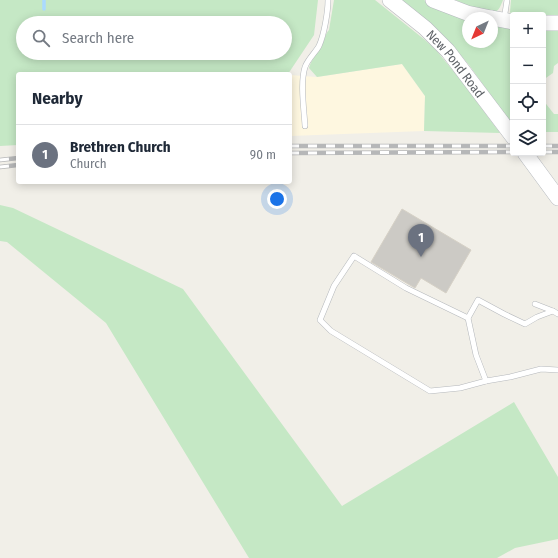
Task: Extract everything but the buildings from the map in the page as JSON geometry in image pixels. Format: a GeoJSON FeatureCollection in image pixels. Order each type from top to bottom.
{"type":"FeatureCollection","features":[{"type":"Feature","properties":{"kind":"main road","name":"New Pond Road"},"geometry":{"type":"LineString","coordinates":[[390,0],[425,28],[448,50],[510,132]]}},
{"type":"Feature","properties":{"kind":"main road"},"geometry":{"type":"LineString","coordinates":[[433,0],[467,13],[500,20]]}},
{"type":"Feature","properties":{"kind":"main road"},"geometry":{"type":"LineString","coordinates":[[546,23],[558,23]]}},
{"type":"Feature","properties":{"kind":"main road"},"geometry":{"type":"LineString","coordinates":[[527,156],[558,198]]}},
{"type":"Feature","properties":{"kind":"lane"},"geometry":{"type":"LineString","coordinates":[[305,126],[303,76],[306,66],[322,38],[328,8],[328,0]]}},
{"type":"Feature","properties":{"kind":"lane"},"geometry":{"type":"LineString","coordinates":[[500,20],[508,0]]}},
{"type":"Feature","properties":{"kind":"lane"},"geometry":{"type":"LineString","coordinates":[[468,318],[406,288],[354,256],[334,286],[320,320],[331,331],[430,391],[460,388],[541,369],[558,370]]}},
{"type":"Feature","properties":{"kind":"lane"},"geometry":{"type":"LineString","coordinates":[[486,381],[476,355],[468,318],[478,300],[525,324],[537,317],[556,313]]}},
{"type":"Feature","properties":{"kind":"lane"},"geometry":{"type":"LineString","coordinates":[[535,304],[556,313]]}},
{"type":"Feature","properties":{"kind":"shaded area"},"geometry":{"type":"Polygon","coordinates":[[[402,64],[425,96],[424,131],[292,136],[292,75],[317,77],[402,64]]]}},
{"type":"Feature","properties":{"kind":"green space"},"geometry":{"type":"Polygon","coordinates":[[[0,0],[318,0],[314,35],[289,72],[16,72],[16,145],[0,146],[0,0]]]}},
{"type":"Feature","properties":{"kind":"green space"},"geometry":{"type":"Polygon","coordinates":[[[334,0],[375,0],[425,40],[436,50],[459,78],[500,133],[424,131],[425,96],[402,64],[317,77],[309,68],[329,30],[334,0]]]}},
{"type":"Feature","properties":{"kind":"green space"},"geometry":{"type":"Polygon","coordinates":[[[399,0],[424,0],[462,16],[462,48],[498,48],[498,24],[510,26],[510,122],[469,65],[452,45],[399,0]]]}},
{"type":"Feature","properties":{"kind":"green space"},"geometry":{"type":"Polygon","coordinates":[[[455,0],[503,0],[500,8],[496,12],[481,11],[455,0]]]}},
{"type":"Feature","properties":{"kind":"green space"},"geometry":{"type":"Polygon","coordinates":[[[511,0],[558,0],[558,21],[546,20],[546,12],[510,12],[511,0]]]}},
{"type":"Feature","properties":{"kind":"green space"},"geometry":{"type":"Polygon","coordinates":[[[546,29],[558,30],[558,63],[554,66],[553,73],[546,78],[546,29]]]}},
{"type":"Feature","properties":{"kind":"green space"},"geometry":{"type":"Polygon","coordinates":[[[546,104],[554,114],[558,114],[558,132],[546,132],[546,104]]]}},
{"type":"Feature","properties":{"kind":"green space"},"geometry":{"type":"Polygon","coordinates":[[[0,205],[13,208],[183,289],[342,506],[514,402],[558,477],[558,539],[515,548],[497,558],[249,558],[106,323],[7,242],[0,241],[0,205]]]}},
{"type":"Feature","properties":{"kind":"waterway"},"geometry":{"type":"LineString","coordinates":[[44,0],[44,9]]}},
{"type":"Feature","properties":{"kind":"railway"},"geometry":{"type":"LineString","coordinates":[[292,146],[510,146]]}},
{"type":"Feature","properties":{"kind":"railway"},"geometry":{"type":"LineString","coordinates":[[546,146],[558,146]]}},
{"type":"Feature","properties":{"kind":"railway"},"geometry":{"type":"LineString","coordinates":[[292,153],[510,152]]}},
{"type":"Feature","properties":{"kind":"railway"},"geometry":{"type":"LineString","coordinates":[[546,152],[558,152]]}},
{"type":"Feature","properties":{"kind":"railway"},"geometry":{"type":"LineString","coordinates":[[0,160],[16,158]]}},
{"type":"Feature","properties":{"kind":"railway"},"geometry":{"type":"LineString","coordinates":[[0,167],[16,165]]}},
{"type":"Feature","properties":{"kind":"place","name":"Brethren Church"},"geometry":{"type":"Point","coordinates":[421,257]}}]}
